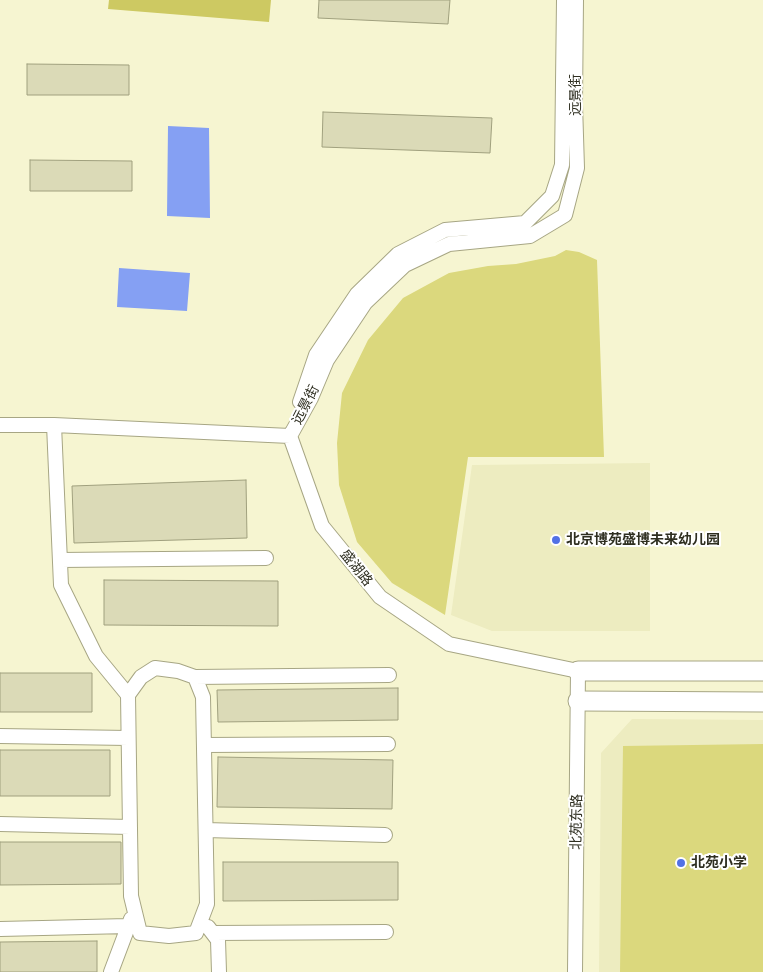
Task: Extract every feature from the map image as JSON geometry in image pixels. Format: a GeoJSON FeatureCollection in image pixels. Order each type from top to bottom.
{"type":"FeatureCollection","features":[{"type":"Feature","properties":{"kind":"main road","name":"盛湖路"},"geometry":{"type":"LineString","coordinates":[[578,672],[763,671]]}},
{"type":"Feature","properties":{"kind":"main road"},"geometry":{"type":"LineString","coordinates":[[578,701],[763,702]]}},
{"type":"Feature","properties":{"kind":"street","name":"远景街"},"geometry":{"type":"LineString","coordinates":[[290,436],[316,355],[357,294],[398,254],[445,230],[525,223],[552,196],[562,165],[564,0]]}},
{"type":"Feature","properties":{"kind":"street","name":"远景街"},"geometry":{"type":"LineString","coordinates":[[290,436],[311,398],[327,360],[365,303],[405,265],[449,244],[530,236],[565,215],[577,168],[575,104],[576,0]]}},
{"type":"Feature","properties":{"kind":"street"},"geometry":{"type":"LineString","coordinates":[[0,425],[54,425],[290,436]]}},
{"type":"Feature","properties":{"kind":"street"},"geometry":{"type":"LineString","coordinates":[[54,425],[61,584],[96,656],[128,695]]}},
{"type":"Feature","properties":{"kind":"street","name":"盛湖路"},"geometry":{"type":"LineString","coordinates":[[290,436],[322,526],[380,597],[449,644],[578,672]]}},
{"type":"Feature","properties":{"kind":"street"},"geometry":{"type":"LineString","coordinates":[[60,560],[266,558]]}},
{"type":"Feature","properties":{"kind":"street"},"geometry":{"type":"LineString","coordinates":[[195,677],[202,697],[207,904],[196,933],[169,936],[140,933],[131,896],[128,738],[128,695],[140,677],[155,668],[195,677],[389,675]]}},
{"type":"Feature","properties":{"kind":"street","name":"北苑东路"},"geometry":{"type":"LineString","coordinates":[[575,972],[578,672]]}},
{"type":"Feature","properties":{"kind":"street"},"geometry":{"type":"LineString","coordinates":[[0,736],[128,738]]}},
{"type":"Feature","properties":{"kind":"street"},"geometry":{"type":"LineString","coordinates":[[204,745],[388,744]]}},
{"type":"Feature","properties":{"kind":"street"},"geometry":{"type":"LineString","coordinates":[[0,824],[130,827]]}},
{"type":"Feature","properties":{"kind":"street"},"geometry":{"type":"LineString","coordinates":[[206,830],[385,835]]}},
{"type":"Feature","properties":{"kind":"street"},"geometry":{"type":"LineString","coordinates":[[111,972],[134,909]]}},
{"type":"Feature","properties":{"kind":"street"},"geometry":{"type":"LineString","coordinates":[[202,919],[218,940],[219,972]]}},
{"type":"Feature","properties":{"kind":"street"},"geometry":{"type":"LineString","coordinates":[[0,929],[128,926]]}},
{"type":"Feature","properties":{"kind":"street"},"geometry":{"type":"LineString","coordinates":[[213,933],[386,932]]}},
{"type":"Feature","properties":{"kind":"shaded area"},"geometry":{"type":"Polygon","coordinates":[[[109,0],[271,0],[269,22],[108,9],[109,0]]]}},
{"type":"Feature","properties":{"kind":"shaded area"},"geometry":{"type":"Polygon","coordinates":[[[566,250],[579,252],[597,260],[604,457],[468,457],[445,615],[392,583],[357,542],[339,485],[337,443],[342,393],[368,340],[403,298],[449,273],[488,266],[516,264],[555,256],[566,250]]]}},
{"type":"Feature","properties":{"kind":"shaded area","name":"北京博苑盛博未来幼儿园"},"geometry":{"type":"Polygon","coordinates":[[[650,463],[650,631],[492,631],[451,615],[472,465],[650,463]]]}},
{"type":"Feature","properties":{"kind":"shaded area","name":"北苑小学"},"geometry":{"type":"Polygon","coordinates":[[[632,719],[763,720],[763,972],[599,972],[601,753],[632,719]]]}},
{"type":"Feature","properties":{"kind":"shaded area","name":"北苑小学"},"geometry":{"type":"Polygon","coordinates":[[[763,744],[763,972],[620,972],[623,746],[763,744]]]}},
{"type":"Feature","properties":{"kind":"water"},"geometry":{"type":"Polygon","coordinates":[[[168,126],[209,128],[210,218],[167,216],[168,126]]]}},
{"type":"Feature","properties":{"kind":"water"},"geometry":{"type":"Polygon","coordinates":[[[119,268],[190,273],[187,311],[117,307],[119,268]]]}},
{"type":"Feature","properties":{"kind":"building"},"geometry":{"type":"Polygon","coordinates":[[[319,0],[450,0],[448,24],[318,18],[319,0]]]}},
{"type":"Feature","properties":{"kind":"building"},"geometry":{"type":"Polygon","coordinates":[[[27,64],[129,65],[129,95],[27,95],[27,64]]]}},
{"type":"Feature","properties":{"kind":"building"},"geometry":{"type":"Polygon","coordinates":[[[323,112],[492,118],[490,153],[322,147],[323,112]]]}},
{"type":"Feature","properties":{"kind":"building"},"geometry":{"type":"Polygon","coordinates":[[[30,160],[132,161],[132,191],[30,191],[30,160]]]}},
{"type":"Feature","properties":{"kind":"building"},"geometry":{"type":"Polygon","coordinates":[[[246,480],[247,538],[74,543],[72,486],[246,480]]]}},
{"type":"Feature","properties":{"kind":"building"},"geometry":{"type":"Polygon","coordinates":[[[104,580],[278,581],[278,626],[104,625],[104,580]]]}},
{"type":"Feature","properties":{"kind":"building"},"geometry":{"type":"Polygon","coordinates":[[[0,673],[92,673],[92,712],[0,712],[0,673]]]}},
{"type":"Feature","properties":{"kind":"building"},"geometry":{"type":"Polygon","coordinates":[[[398,688],[398,720],[218,722],[217,690],[398,688]]]}},
{"type":"Feature","properties":{"kind":"building"},"geometry":{"type":"Polygon","coordinates":[[[0,750],[110,750],[110,796],[0,796],[0,750]]]}},
{"type":"Feature","properties":{"kind":"building"},"geometry":{"type":"Polygon","coordinates":[[[218,757],[393,760],[392,809],[217,807],[218,757]]]}},
{"type":"Feature","properties":{"kind":"building"},"geometry":{"type":"Polygon","coordinates":[[[0,842],[121,842],[121,884],[0,885],[0,842]]]}},
{"type":"Feature","properties":{"kind":"building"},"geometry":{"type":"Polygon","coordinates":[[[223,862],[398,862],[398,900],[223,901],[223,862]]]}},
{"type":"Feature","properties":{"kind":"building"},"geometry":{"type":"Polygon","coordinates":[[[97,941],[97,972],[0,972],[0,942],[97,941]]]}},
{"type":"Feature","properties":{"kind":"place","name":"北京博苑盛博未来幼儿园"},"geometry":{"type":"Point","coordinates":[556,540]}},
{"type":"Feature","properties":{"kind":"place","name":"北苑小学"},"geometry":{"type":"Point","coordinates":[681,863]}}]}
